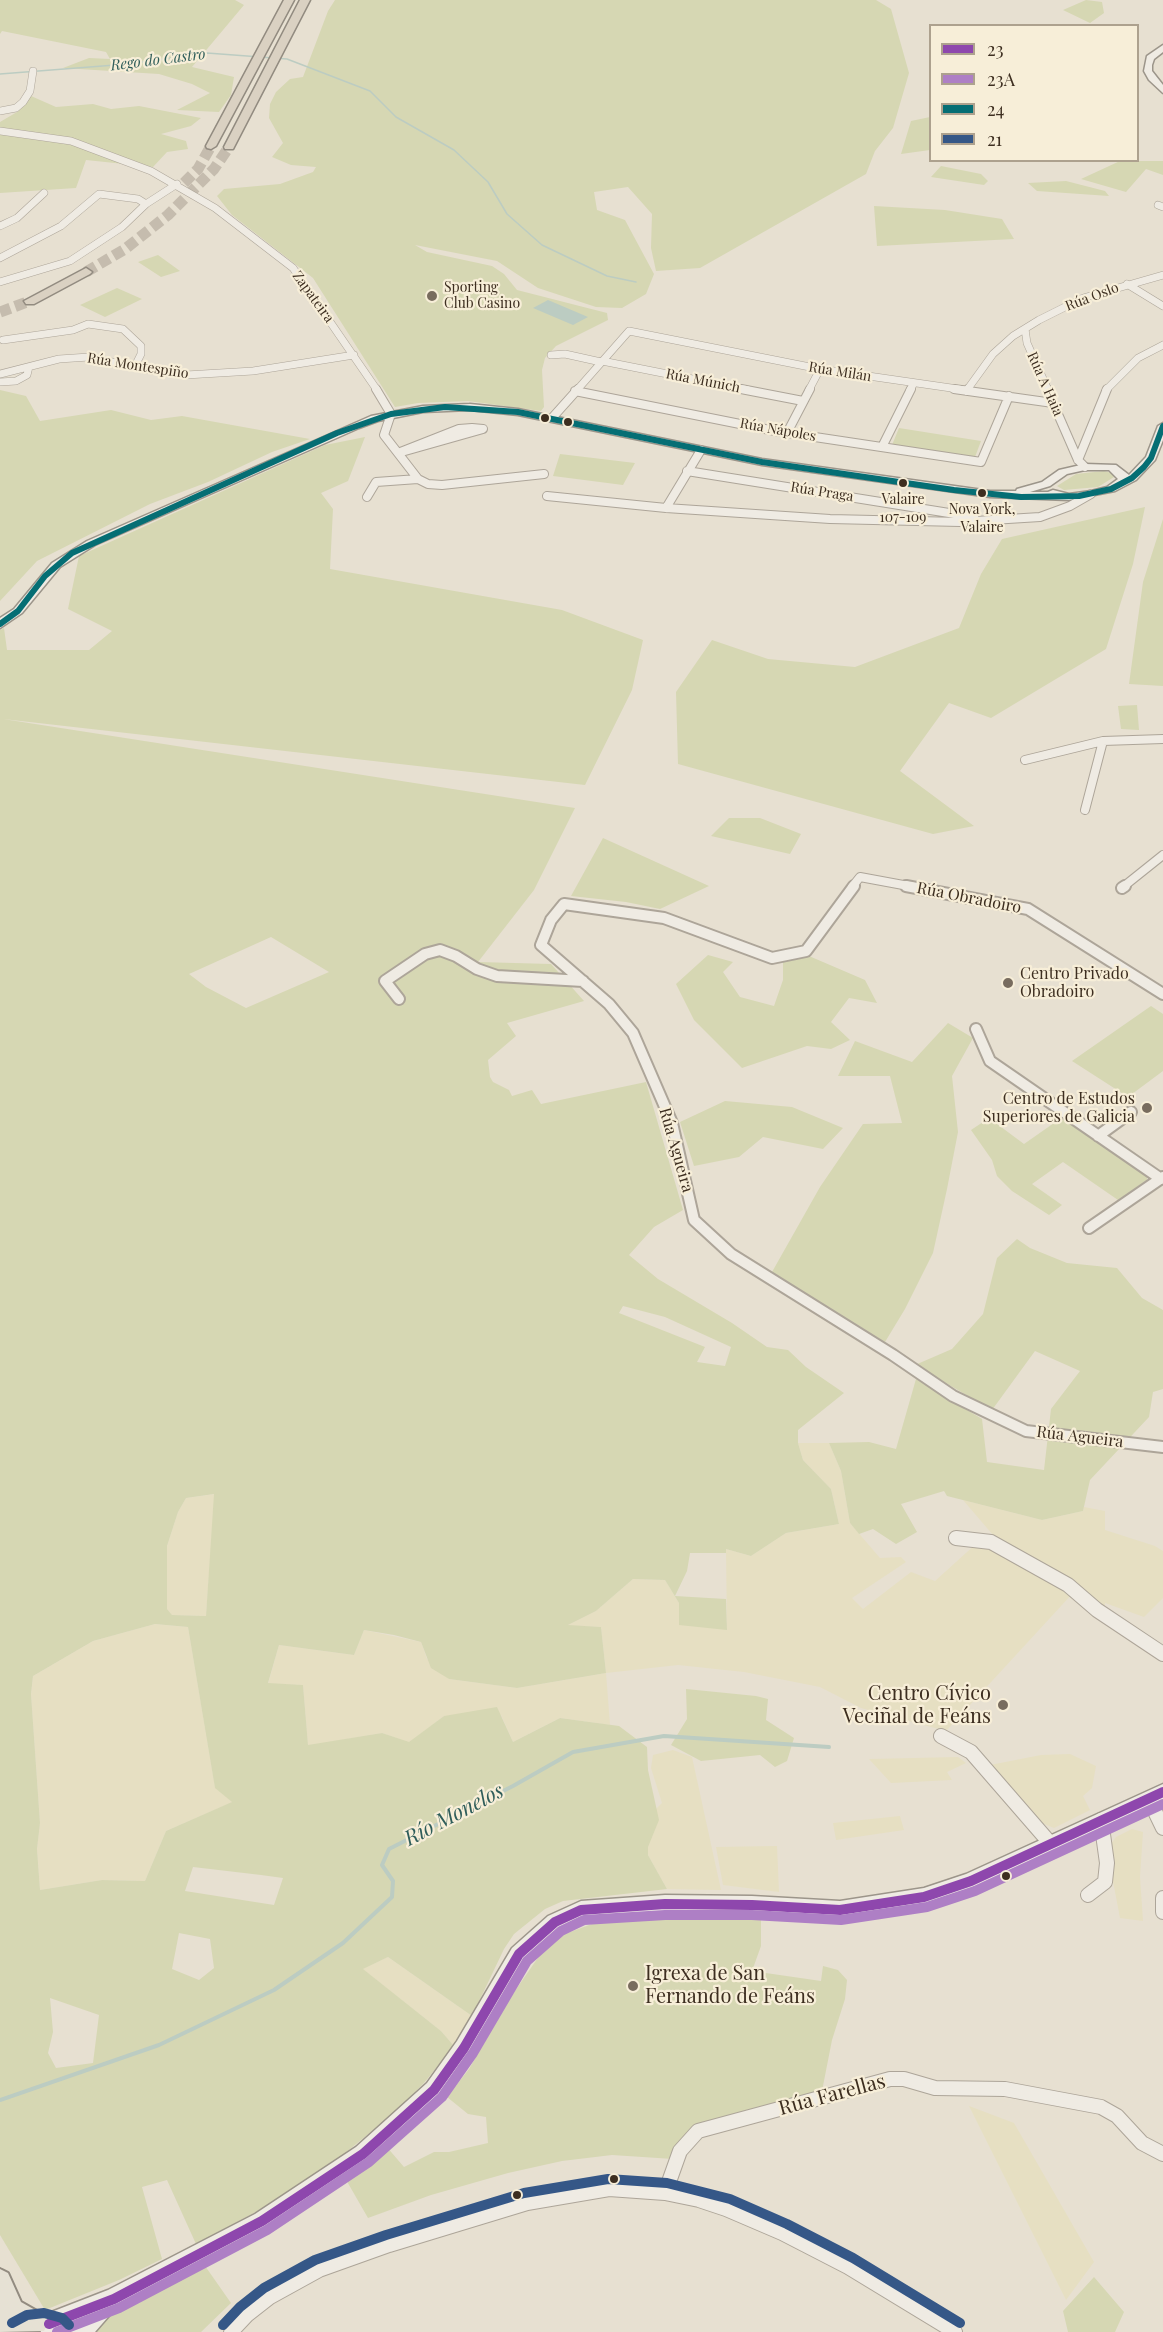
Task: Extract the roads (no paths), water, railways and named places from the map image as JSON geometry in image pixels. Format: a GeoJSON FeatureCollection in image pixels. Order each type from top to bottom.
{"type":"FeatureCollection","features":[{"type":"Feature","properties":{"kind":"highway"},"geometry":{"type":"LineString","coordinates":[[214,141],[289,0]]}},
{"type":"Feature","properties":{"kind":"highway"},"geometry":{"type":"LineString","coordinates":[[231,142],[305,0]]}},
{"type":"Feature","properties":{"kind":"highway"},"geometry":{"type":"LineString","coordinates":[[16,296],[71,267]]}},
{"type":"Feature","properties":{"kind":"highway"},"geometry":{"type":"LineString","coordinates":[[30,301],[86,273]]}},
{"type":"Feature","properties":{"kind":"main road"},"geometry":{"type":"LineString","coordinates":[[0,2281],[32,2326]]}},
{"type":"Feature","properties":{"kind":"street"},"geometry":{"type":"LineString","coordinates":[[1163,48],[1150,58],[1148,71],[1163,90]]}},
{"type":"Feature","properties":{"kind":"street"},"geometry":{"type":"LineString","coordinates":[[0,111],[16,108],[23,102],[30,91],[33,71]]}},
{"type":"Feature","properties":{"kind":"street","name":"Zapateira"},"geometry":{"type":"LineString","coordinates":[[0,131],[71,141],[126,160],[177,184],[215,208],[293,268],[392,414]]}},
{"type":"Feature","properties":{"kind":"street"},"geometry":{"type":"LineString","coordinates":[[0,282],[70,261],[122,227],[146,204],[177,184]]}},
{"type":"Feature","properties":{"kind":"street"},"geometry":{"type":"LineString","coordinates":[[0,226],[17,218],[44,193]]}},
{"type":"Feature","properties":{"kind":"street"},"geometry":{"type":"LineString","coordinates":[[0,258],[61,226],[99,194],[138,199],[146,204]]}},
{"type":"Feature","properties":{"kind":"street","name":"Rúa Oslo"},"geometry":{"type":"LineString","coordinates":[[966,391],[984,364],[1025,329],[1083,298],[1163,275]]}},
{"type":"Feature","properties":{"kind":"street"},"geometry":{"type":"LineString","coordinates":[[1126,284],[1163,306]]}},
{"type":"Feature","properties":{"kind":"street"},"geometry":{"type":"LineString","coordinates":[[3,340],[73,330],[88,324],[123,329],[141,346],[141,354],[135,366]]}},
{"type":"Feature","properties":{"kind":"street","name":"Rúa A Haia"},"geometry":{"type":"LineString","coordinates":[[1025,329],[1027,343],[1078,465]]}},
{"type":"Feature","properties":{"kind":"street","name":"Rúa Milán"},"geometry":{"type":"LineString","coordinates":[[601,361],[629,331],[820,369],[1053,403]]}},
{"type":"Feature","properties":{"kind":"street"},"geometry":{"type":"LineString","coordinates":[[1005,344],[1014,339],[1027,343]]}},
{"type":"Feature","properties":{"kind":"street"},"geometry":{"type":"LineString","coordinates":[[1078,465],[1109,385],[1138,358],[1163,345]]}},
{"type":"Feature","properties":{"kind":"street","name":"Rúa Múnich"},"geometry":{"type":"LineString","coordinates":[[551,355],[565,354],[803,401]]}},
{"type":"Feature","properties":{"kind":"street","name":"Rúa Montespiño"},"geometry":{"type":"LineString","coordinates":[[0,374],[59,359],[89,357],[149,370],[186,375],[253,371],[354,355]]}},
{"type":"Feature","properties":{"kind":"street"},"geometry":{"type":"LineString","coordinates":[[552,418],[601,361]]}},
{"type":"Feature","properties":{"kind":"street"},"geometry":{"type":"LineString","coordinates":[[0,382],[16,381],[27,375],[29,367]]}},
{"type":"Feature","properties":{"kind":"street"},"geometry":{"type":"LineString","coordinates":[[787,433],[820,369]]}},
{"type":"Feature","properties":{"kind":"street"},"geometry":{"type":"LineString","coordinates":[[882,447],[914,383]]}},
{"type":"Feature","properties":{"kind":"street","name":"Rúa Nápoles"},"geometry":{"type":"LineString","coordinates":[[575,391],[787,433],[981,462],[1009,396]]}},
{"type":"Feature","properties":{"kind":"street"},"geometry":{"type":"LineString","coordinates":[[0,624],[18,611],[45,576],[72,553],[337,433],[392,414],[445,407],[470,407],[552,418],[701,450],[828,472],[978,493],[1067,500],[1111,489],[1132,478],[1144,467],[1163,426]]}},
{"type":"Feature","properties":{"kind":"street"},"geometry":{"type":"LineString","coordinates":[[392,414],[384,435],[418,479],[428,484],[442,485],[544,474]]}},
{"type":"Feature","properties":{"kind":"street"},"geometry":{"type":"LineString","coordinates":[[459,429],[483,429],[414,449],[398,453],[459,429]]}},
{"type":"Feature","properties":{"kind":"street"},"geometry":{"type":"LineString","coordinates":[[1068,437],[1081,438],[1089,433]]}},
{"type":"Feature","properties":{"kind":"street"},"geometry":{"type":"LineString","coordinates":[[1071,449],[1089,433]]}},
{"type":"Feature","properties":{"kind":"street"},"geometry":{"type":"LineString","coordinates":[[978,493],[1010,493],[1031,490],[1078,465],[1112,467],[1129,465],[1155,445]]}},
{"type":"Feature","properties":{"kind":"street"},"geometry":{"type":"LineString","coordinates":[[666,508],[701,450]]}},
{"type":"Feature","properties":{"kind":"street"},"geometry":{"type":"LineString","coordinates":[[1112,467],[1123,475],[1124,480],[1121,483]]}},
{"type":"Feature","properties":{"kind":"street","name":"Rúa Praga"},"geometry":{"type":"LineString","coordinates":[[687,471],[991,521]]}},
{"type":"Feature","properties":{"kind":"street"},"geometry":{"type":"LineString","coordinates":[[367,497],[376,482],[418,479]]}},
{"type":"Feature","properties":{"kind":"street"},"geometry":{"type":"LineString","coordinates":[[1046,484],[1051,492],[1067,500]]}},
{"type":"Feature","properties":{"kind":"street"},"geometry":{"type":"LineString","coordinates":[[547,496],[666,508],[830,519],[991,521],[1040,517],[1067,500]]}},
{"type":"Feature","properties":{"kind":"street"},"geometry":{"type":"LineString","coordinates":[[1025,760],[1103,741],[1163,739]]}},
{"type":"Feature","properties":{"kind":"street"},"geometry":{"type":"LineString","coordinates":[[1085,810],[1103,741]]}},
{"type":"Feature","properties":{"kind":"street"},"geometry":{"type":"LineString","coordinates":[[1122,888],[1163,855]]}},
{"type":"Feature","properties":{"kind":"street","name":"Rúa Agueira"},"geometry":{"type":"LineString","coordinates":[[860,877],[806,951],[772,958],[664,918],[564,904],[551,920],[541,945],[609,1004],[633,1033],[672,1123],[694,1220],[731,1254],[893,1355],[953,1396],[1026,1431],[1163,1447]]}},
{"type":"Feature","properties":{"kind":"street","name":"Rúa Obradoiro"},"geometry":{"type":"LineString","coordinates":[[860,877],[1028,909],[1163,994]]}},
{"type":"Feature","properties":{"kind":"street"},"geometry":{"type":"LineString","coordinates":[[399,999],[385,981],[425,954],[440,950],[456,956],[477,969],[497,976],[583,981]]}},
{"type":"Feature","properties":{"kind":"street"},"geometry":{"type":"LineString","coordinates":[[976,1029],[990,1061],[1162,1178],[1089,1228]]}},
{"type":"Feature","properties":{"kind":"street"},"geometry":{"type":"LineString","coordinates":[[1098,1136],[1131,1112]]}},
{"type":"Feature","properties":{"kind":"street"},"geometry":{"type":"LineString","coordinates":[[956,1538],[991,1542],[1059,1580],[1097,1610],[1163,1654]]}},
{"type":"Feature","properties":{"kind":"street"},"geometry":{"type":"LineString","coordinates":[[941,1736],[971,1752],[1050,1843]]}},
{"type":"Feature","properties":{"kind":"street"},"geometry":{"type":"LineString","coordinates":[[32,2326],[114,2299],[262,2221],[363,2154],[434,2090],[464,2048],[519,1953],[555,1922],[581,1910],[665,1904],[752,1905],[840,1910],[869,1907],[924,1897],[971,1881],[1156,1796],[1156,1810],[1163,1828]]}},
{"type":"Feature","properties":{"kind":"street"},"geometry":{"type":"LineString","coordinates":[[1088,1895],[1105,1882],[1107,1863],[1101,1820]]}},
{"type":"Feature","properties":{"kind":"street"},"geometry":{"type":"LineString","coordinates":[[1163,1898],[1163,1912]]}},
{"type":"Feature","properties":{"kind":"street","name":"Rúa Farellas"},"geometry":{"type":"LineString","coordinates":[[665,2193],[681,2151],[698,2131],[890,2079],[904,2079],[935,2088],[1005,2089],[1101,2107],[1117,2115],[1142,2143],[1163,2154]]}},
{"type":"Feature","properties":{"kind":"street"},"geometry":{"type":"LineString","coordinates":[[231,2332],[247,2315],[294,2282],[319,2270],[389,2245],[527,2203],[609,2189],[665,2193],[699,2200],[726,2209],[782,2233],[848,2267],[955,2332]]}},
{"type":"Feature","properties":{"kind":"street"},"geometry":{"type":"LineString","coordinates":[[80,2332],[87,2322],[114,2299]]}},
{"type":"Feature","properties":{"kind":"waterway","name":"Rego do Castro"},"geometry":{"type":"LineString","coordinates":[[0,74],[128,64],[207,53],[287,59],[370,91],[396,117],[454,150],[488,182],[507,214],[542,245],[607,276],[636,282]]}},
{"type":"Feature","properties":{"kind":"waterway","name":"Río Monelos"},"geometry":{"type":"LineString","coordinates":[[0,2100],[159,2045],[274,1990],[343,1943],[392,1897],[393,1881],[382,1865],[389,1849],[513,1786],[573,1752],[664,1736],[829,1747]]}},
{"type":"Feature","properties":{"kind":"tunnel"},"geometry":{"type":"LineString","coordinates":[[184,183],[198,169],[211,146]]}},
{"type":"Feature","properties":{"kind":"tunnel"},"geometry":{"type":"LineString","coordinates":[[86,272],[125,249],[168,215],[214,169],[229,147]]}},
{"type":"Feature","properties":{"kind":"tunnel"},"geometry":{"type":"LineString","coordinates":[[0,312],[30,301]]}},
{"type":"Feature","properties":{"kind":"place","name":"Sporting Club Casino"},"geometry":{"type":"Point","coordinates":[432,296]}},
{"type":"Feature","properties":{"kind":"place","name":"Valaire 107-109"},"geometry":{"type":"Point","coordinates":[903,483]}},
{"type":"Feature","properties":{"kind":"place","name":"Nova York, Valaire"},"geometry":{"type":"Point","coordinates":[982,493]}},
{"type":"Feature","properties":{"kind":"place","name":"Centro Privado Obradoiro"},"geometry":{"type":"Point","coordinates":[1008,983]}},
{"type":"Feature","properties":{"kind":"place","name":"Centro de Estudos Superiores de Galicia"},"geometry":{"type":"Point","coordinates":[1147,1108]}},
{"type":"Feature","properties":{"kind":"place","name":"Centro Cívico Veciñal de Feáns"},"geometry":{"type":"Point","coordinates":[1003,1705]}},
{"type":"Feature","properties":{"kind":"place","name":"Igrexa de San Fernando de Feáns"},"geometry":{"type":"Point","coordinates":[633,1986]}}]}
